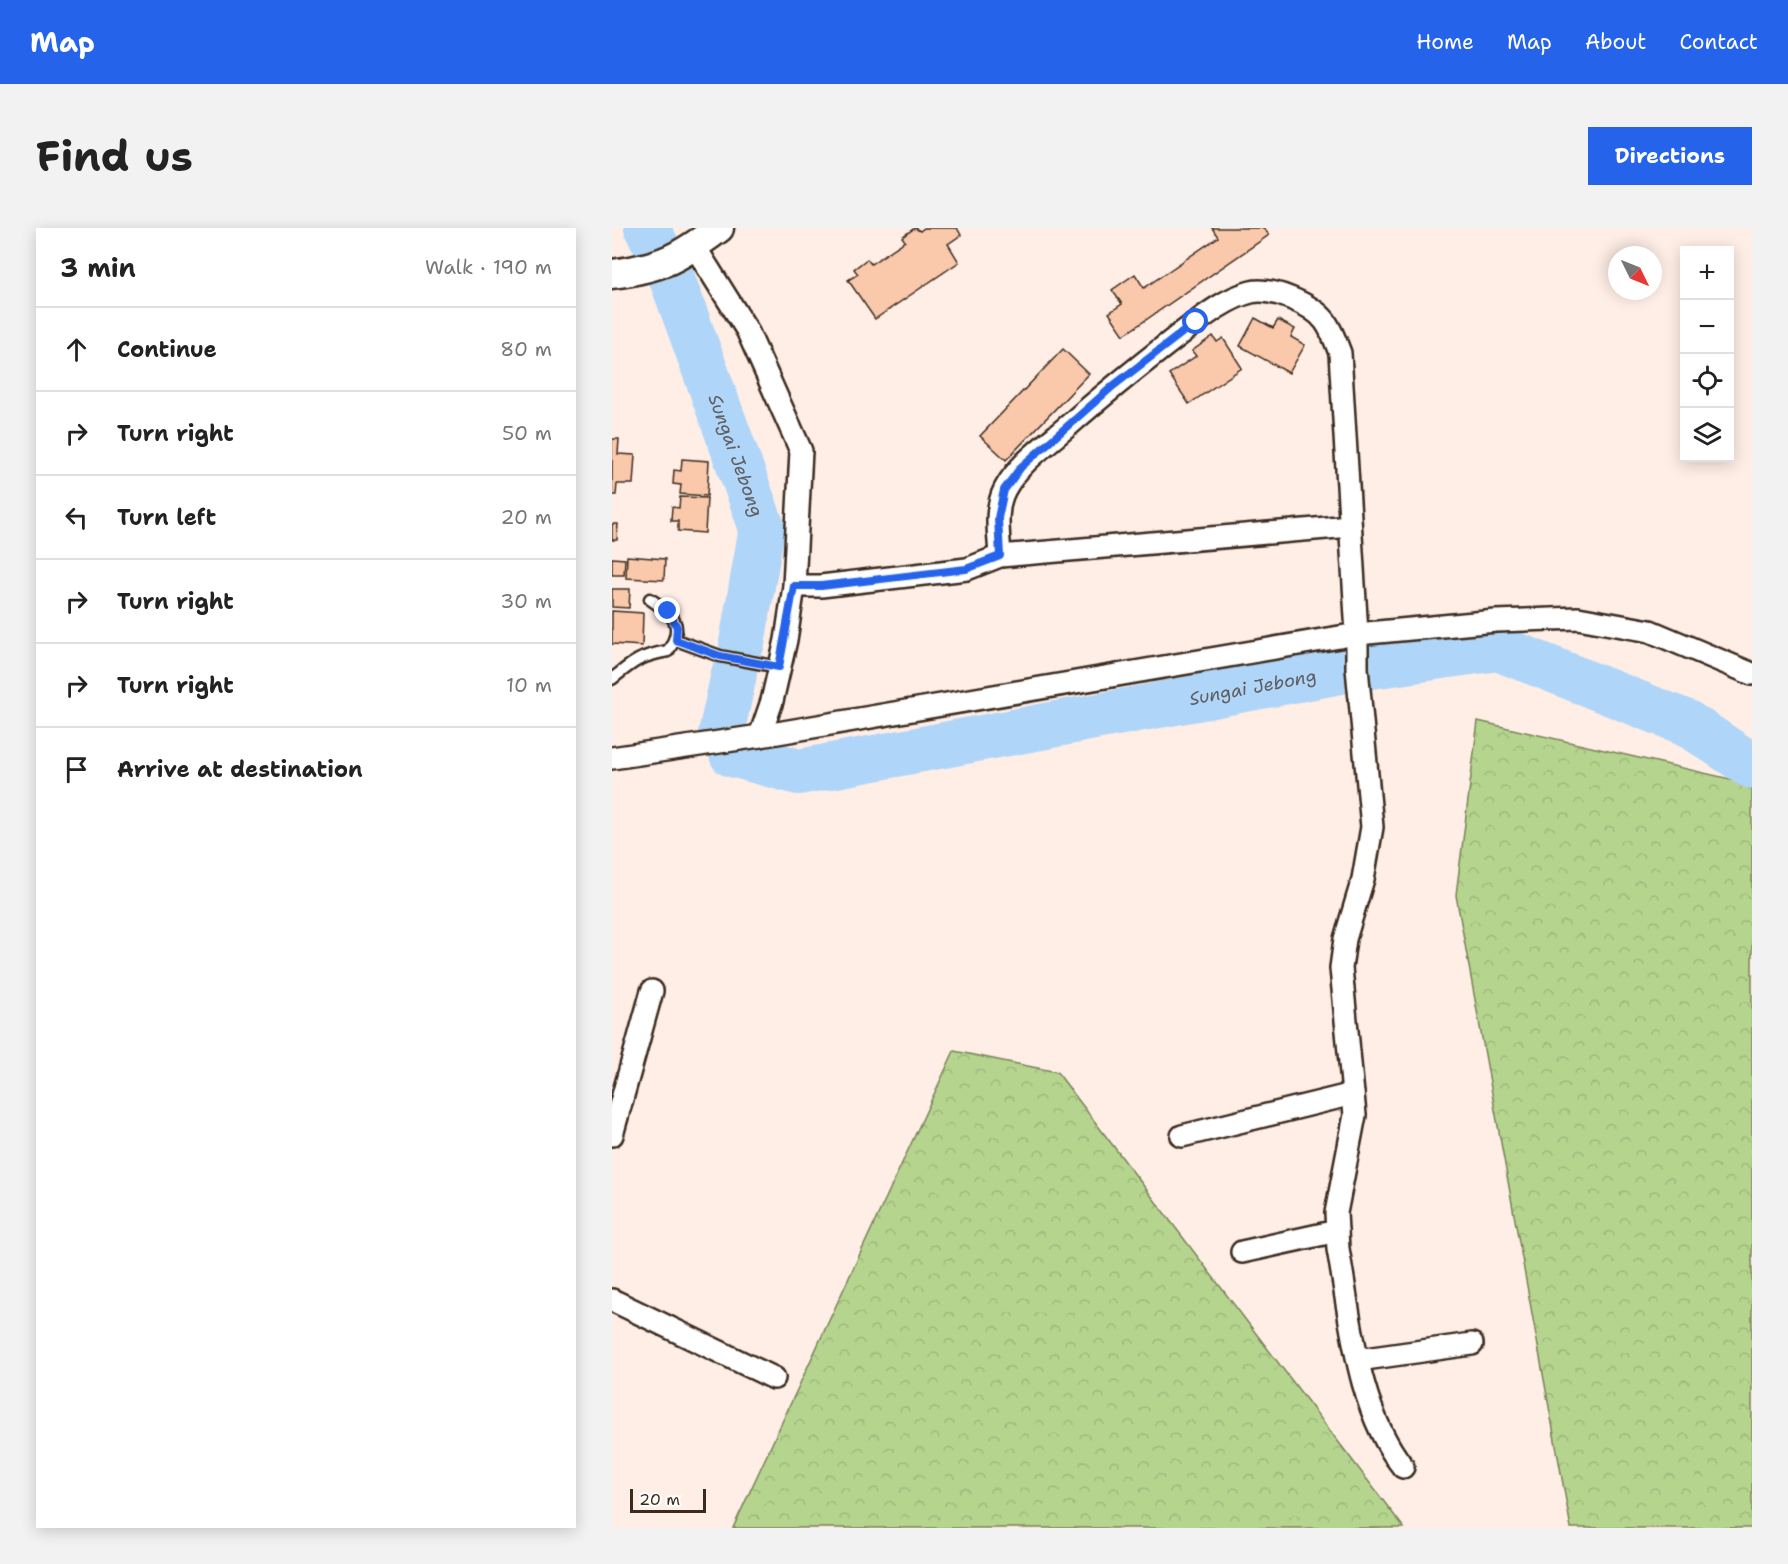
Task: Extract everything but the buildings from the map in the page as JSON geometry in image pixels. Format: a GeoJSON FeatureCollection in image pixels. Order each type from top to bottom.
{"type":"FeatureCollection","features":[{"type":"Feature","properties":{"kind":"street"},"geometry":{"type":"LineString","coordinates":[[612,274],[642,270],[666,263],[694,247],[719,228]]}},
{"type":"Feature","properties":{"kind":"street"},"geometry":{"type":"LineString","coordinates":[[694,247],[747,330],[801,451],[794,586],[772,701],[760,736]]}},
{"type":"Feature","properties":{"kind":"street"},"geometry":{"type":"LineString","coordinates":[[1000,556],[998,518],[1004,490],[1021,467],[1113,386],[1196,322],[1232,299],[1253,291],[1279,294],[1305,305],[1323,318],[1332,332],[1340,353],[1357,634],[1357,668],[1372,827],[1365,869],[1345,939],[1341,968],[1355,1115],[1336,1214],[1338,1249],[1364,1390],[1390,1450],[1403,1467]]}},
{"type":"Feature","properties":{"kind":"street"},"geometry":{"type":"LineString","coordinates":[[794,586],[821,586],[966,569],[1000,556],[1350,526]]}},
{"type":"Feature","properties":{"kind":"street"},"geometry":{"type":"LineString","coordinates":[[612,758],[760,736],[1357,634],[1496,621],[1578,618],[1650,631],[1752,674]]}},
{"type":"Feature","properties":{"kind":"street"},"geometry":{"type":"LineString","coordinates":[[612,1135],[652,991]]}},
{"type":"Feature","properties":{"kind":"street"},"geometry":{"type":"LineString","coordinates":[[1182,1136],[1353,1094]]}},
{"type":"Feature","properties":{"kind":"street"},"geometry":{"type":"LineString","coordinates":[[1242,1252],[1337,1231]]}},
{"type":"Feature","properties":{"kind":"street"},"geometry":{"type":"LineString","coordinates":[[612,1300],[774,1378]]}},
{"type":"Feature","properties":{"kind":"street"},"geometry":{"type":"LineString","coordinates":[[1358,1360],[1472,1344]]}},
{"type":"Feature","properties":{"kind":"lane"},"geometry":{"type":"LineString","coordinates":[[612,679],[632,662],[649,654],[668,651],[676,640],[677,627],[668,611],[650,599]]}},
{"type":"Feature","properties":{"kind":"lane"},"geometry":{"type":"LineString","coordinates":[[676,640],[720,656],[779,667]]}},
{"type":"Feature","properties":{"kind":"green space"},"geometry":{"type":"Polygon","coordinates":[[[1478,721],[1752,784],[1752,1528],[1571,1528],[1456,895],[1478,721]]]}},
{"type":"Feature","properties":{"kind":"green space"},"geometry":{"type":"Polygon","coordinates":[[[954,1051],[1057,1072],[1404,1528],[733,1528],[954,1051]]]}},
{"type":"Feature","properties":{"kind":"waterway","name":"Sungai Jebong"},"geometry":{"type":"LineString","coordinates":[[647,228],[656,245]]}},
{"type":"Feature","properties":{"kind":"waterway","name":"Sungai Jebong"},"geometry":{"type":"LineString","coordinates":[[670,273],[762,528],[742,643]]}},
{"type":"Feature","properties":{"kind":"waterway","name":"Sungai Jebong"},"geometry":{"type":"LineString","coordinates":[[732,754],[799,772],[1357,668],[1498,648],[1687,723],[1752,766]]}},
{"type":"Feature","properties":{"kind":"waterway","name":"Sungai Jebong"},"geometry":{"type":"LineString","coordinates":[[721,734],[734,674]]}},
{"type":"Feature","properties":{"kind":"route"},"geometry":{"type":"LineString","coordinates":[[668,611],[677,627],[676,640],[720,656],[779,667],[786,640],[794,586],[821,586],[966,569],[1000,556],[998,518],[1004,490],[1021,467],[1113,386],[1196,322]]}}]}
